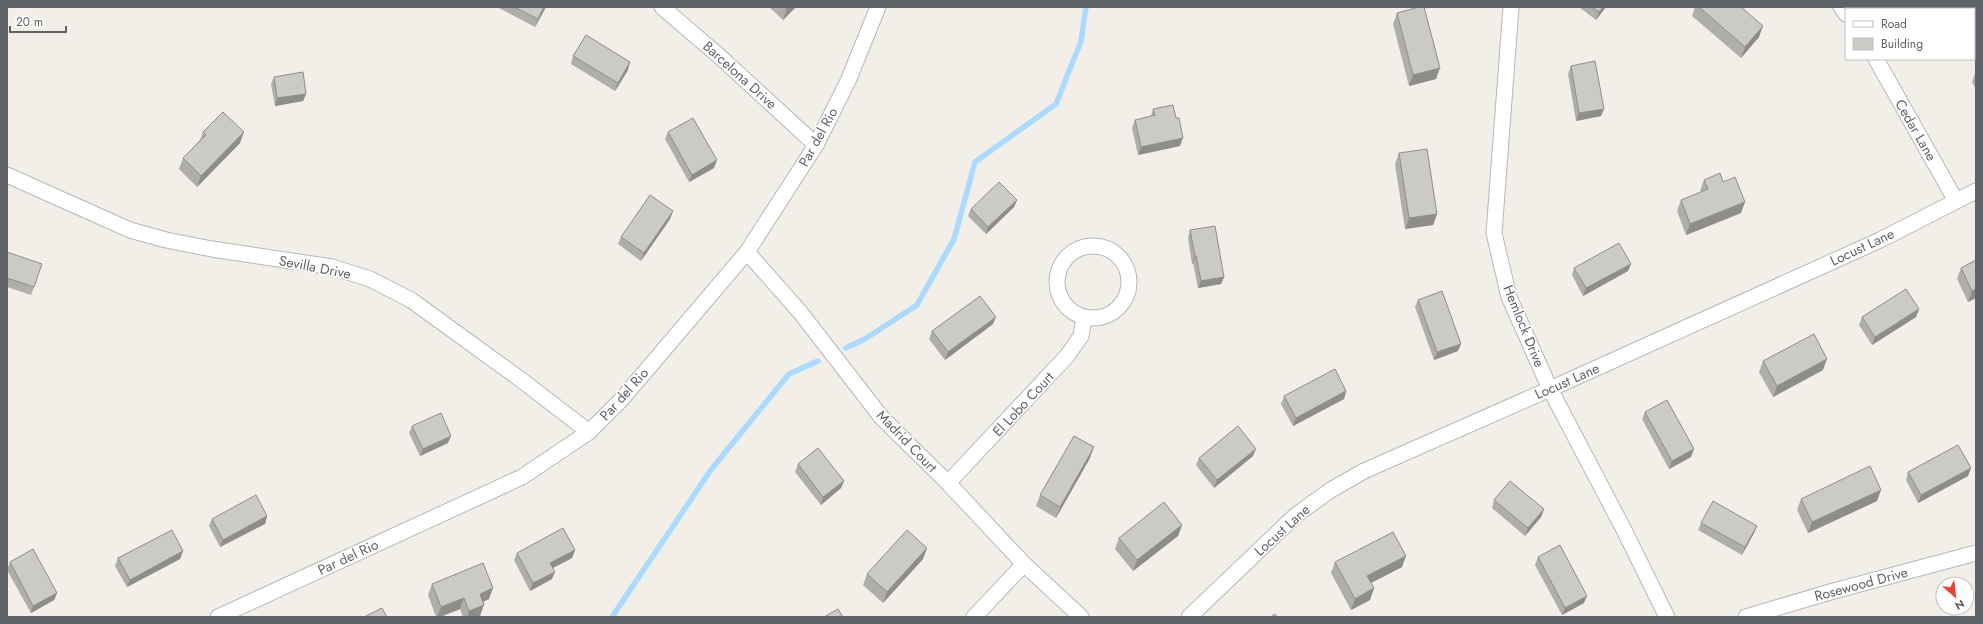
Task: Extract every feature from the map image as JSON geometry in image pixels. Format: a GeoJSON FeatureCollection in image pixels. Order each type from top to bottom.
{"type":"FeatureCollection","features":[{"type":"Feature","properties":{"kind":"street","name":"Barcelona Drive"},"geometry":{"type":"LineString","coordinates":[[662,7],[718,55],[816,145]]}},
{"type":"Feature","properties":{"kind":"street","name":"Par del Rio"},"geometry":{"type":"LineString","coordinates":[[218,617],[522,477],[589,432],[621,400],[747,252],[816,145],[848,81],[878,7]]}},
{"type":"Feature","properties":{"kind":"street","name":"Hemlock Drive"},"geometry":{"type":"LineString","coordinates":[[1511,7],[1494,233],[1509,297],[1550,389],[1623,528],[1667,617]]}},
{"type":"Feature","properties":{"kind":"street","name":"Cedar Lane"},"geometry":{"type":"LineString","coordinates":[[1877,60],[1956,201]]}},
{"type":"Feature","properties":{"kind":"street","name":"Sevilla Drive"},"geometry":{"type":"LineString","coordinates":[[7,176],[130,230],[212,249],[332,267],[370,279],[411,300],[516,376],[589,432]]}},
{"type":"Feature","properties":{"kind":"street","name":"Locust Lane"},"geometry":{"type":"LineString","coordinates":[[1189,617],[1295,516],[1329,491],[1364,471],[1880,240],[1976,191]]}},
{"type":"Feature","properties":{"kind":"street"},"geometry":{"type":"LineString","coordinates":[[1098,245],[1109,249],[1119,256],[1126,265],[1129,277],[1129,288],[1125,300],[1118,309],[1107,315],[1096,318],[1084,317],[1074,313],[1066,306],[1056,286],[1057,275],[1061,264],[1067,255],[1077,249],[1098,245]]}},
{"type":"Feature","properties":{"kind":"street","name":"Madrid Court"},"geometry":{"type":"LineString","coordinates":[[747,252],[800,312],[882,418],[948,483],[1024,564],[1081,617]]}},
{"type":"Feature","properties":{"kind":"street","name":"El Lobo Court"},"geometry":{"type":"LineString","coordinates":[[948,483],[1067,356],[1081,336],[1084,317]]}},
{"type":"Feature","properties":{"kind":"street","name":"Rosewood Drive"},"geometry":{"type":"LineString","coordinates":[[1746,617],[1830,592],[1976,553]]}},
{"type":"Feature","properties":{"kind":"street"},"geometry":{"type":"LineString","coordinates":[[974,617],[1024,564]]}},
{"type":"Feature","properties":{"kind":"building"},"geometry":{"type":"Polygon","coordinates":[[[514,7],[544,7],[538,19],[514,7]]]}},
{"type":"Feature","properties":{"kind":"building"},"geometry":{"type":"Polygon","coordinates":[[[1424,7],[1440,68],[1413,75],[1397,13],[1424,7]]]}},
{"type":"Feature","properties":{"kind":"building"},"geometry":{"type":"Polygon","coordinates":[[[1592,7],[1603,7],[1599,12],[1592,7]]]}},
{"type":"Feature","properties":{"kind":"building"},"geometry":{"type":"Polygon","coordinates":[[[1699,7],[1741,7],[1763,26],[1745,47],[1699,7]]]}},
{"type":"Feature","properties":{"kind":"building"},"geometry":{"type":"Polygon","coordinates":[[[586,35],[630,62],[618,83],[573,56],[586,35]]]}},
{"type":"Feature","properties":{"kind":"building"},"geometry":{"type":"Polygon","coordinates":[[[1595,61],[1604,109],[1579,113],[1571,66],[1595,61]]]}},
{"type":"Feature","properties":{"kind":"building"},"geometry":{"type":"Polygon","coordinates":[[[303,72],[306,94],[277,98],[274,77],[303,72]]]}},
{"type":"Feature","properties":{"kind":"building"},"geometry":{"type":"Polygon","coordinates":[[[1173,105],[1176,118],[1179,118],[1183,138],[1141,147],[1135,120],[1155,115],[1153,109],[1173,105]]]}},
{"type":"Feature","properties":{"kind":"building"},"geometry":{"type":"Polygon","coordinates":[[[223,112],[244,132],[201,176],[183,158],[206,135],[203,132],[223,112]]]}},
{"type":"Feature","properties":{"kind":"building"},"geometry":{"type":"Polygon","coordinates":[[[693,118],[717,160],[692,175],[668,132],[693,118]]]}},
{"type":"Feature","properties":{"kind":"building"},"geometry":{"type":"Polygon","coordinates":[[[1427,149],[1437,214],[1409,218],[1399,153],[1427,149]]]}},
{"type":"Feature","properties":{"kind":"building"},"geometry":{"type":"Polygon","coordinates":[[[1720,173],[1723,182],[1735,177],[1745,202],[1690,224],[1681,200],[1708,189],[1704,180],[1720,173]]]}},
{"type":"Feature","properties":{"kind":"building"},"geometry":{"type":"Polygon","coordinates":[[[999,182],[1017,200],[988,227],[971,209],[999,182]]]}},
{"type":"Feature","properties":{"kind":"building"},"geometry":{"type":"Polygon","coordinates":[[[650,195],[673,211],[644,253],[621,237],[650,195]]]}},
{"type":"Feature","properties":{"kind":"building"},"geometry":{"type":"Polygon","coordinates":[[[1215,226],[1224,277],[1201,281],[1190,230],[1215,226]]]}},
{"type":"Feature","properties":{"kind":"building"},"geometry":{"type":"Polygon","coordinates":[[[1619,243],[1631,264],[1586,288],[1574,268],[1619,243]]]}},
{"type":"Feature","properties":{"kind":"building"},"geometry":{"type":"Polygon","coordinates":[[[7,252],[42,264],[34,287],[7,278],[7,252]]]}},
{"type":"Feature","properties":{"kind":"building"},"geometry":{"type":"Polygon","coordinates":[[[1976,260],[1976,289],[1972,291],[1961,268],[1976,260]]]}},
{"type":"Feature","properties":{"kind":"building"},"geometry":{"type":"Polygon","coordinates":[[[1906,289],[1919,309],[1875,337],[1862,317],[1906,289]]]}},
{"type":"Feature","properties":{"kind":"building"},"geometry":{"type":"Polygon","coordinates":[[[1442,291],[1461,344],[1437,352],[1418,300],[1442,291]]]}},
{"type":"Feature","properties":{"kind":"building"},"geometry":{"type":"Polygon","coordinates":[[[980,296],[996,317],[948,352],[932,331],[980,296]]]}},
{"type":"Feature","properties":{"kind":"building"},"geometry":{"type":"Polygon","coordinates":[[[1814,334],[1827,359],[1777,386],[1763,361],[1814,334]]]}},
{"type":"Feature","properties":{"kind":"building"},"geometry":{"type":"Polygon","coordinates":[[[1335,369],[1346,391],[1296,418],[1284,396],[1335,369]]]}},
{"type":"Feature","properties":{"kind":"building"},"geometry":{"type":"Polygon","coordinates":[[[1667,400],[1694,449],[1672,461],[1645,412],[1667,400]]]}},
{"type":"Feature","properties":{"kind":"building"},"geometry":{"type":"Polygon","coordinates":[[[441,413],[451,436],[423,449],[412,426],[441,413]]]}},
{"type":"Feature","properties":{"kind":"building"},"geometry":{"type":"Polygon","coordinates":[[[1238,426],[1256,449],[1217,480],[1199,458],[1238,426]]]}},
{"type":"Feature","properties":{"kind":"building"},"geometry":{"type":"Polygon","coordinates":[[[1074,436],[1094,447],[1060,507],[1040,495],[1074,436]]]}},
{"type":"Feature","properties":{"kind":"building"},"geometry":{"type":"Polygon","coordinates":[[[1958,445],[1971,468],[1921,495],[1908,472],[1958,445]]]}},
{"type":"Feature","properties":{"kind":"building"},"geometry":{"type":"Polygon","coordinates":[[[818,448],[844,481],[823,497],[798,464],[818,448]]]}},
{"type":"Feature","properties":{"kind":"building"},"geometry":{"type":"Polygon","coordinates":[[[1870,466],[1881,490],[1812,522],[1801,499],[1870,466]]]}},
{"type":"Feature","properties":{"kind":"building"},"geometry":{"type":"Polygon","coordinates":[[[1510,481],[1544,509],[1528,528],[1494,500],[1510,481]]]}},
{"type":"Feature","properties":{"kind":"building"},"geometry":{"type":"Polygon","coordinates":[[[256,495],[267,516],[223,540],[212,519],[256,495]]]}},
{"type":"Feature","properties":{"kind":"building"},"geometry":{"type":"Polygon","coordinates":[[[1713,501],[1757,526],[1745,547],[1701,523],[1713,501]]]}},
{"type":"Feature","properties":{"kind":"building"},"geometry":{"type":"Polygon","coordinates":[[[1164,502],[1182,525],[1137,560],[1119,538],[1164,502]]]}},
{"type":"Feature","properties":{"kind":"building"},"geometry":{"type":"Polygon","coordinates":[[[563,528],[575,550],[550,563],[555,572],[533,583],[517,553],[563,528]]]}},
{"type":"Feature","properties":{"kind":"building"},"geometry":{"type":"Polygon","coordinates":[[[172,530],[183,551],[130,580],[118,558],[172,530]]]}},
{"type":"Feature","properties":{"kind":"building"},"geometry":{"type":"Polygon","coordinates":[[[907,530],[927,548],[887,592],[867,574],[907,530]]]}},
{"type":"Feature","properties":{"kind":"building"},"geometry":{"type":"Polygon","coordinates":[[[1393,532],[1406,556],[1367,576],[1374,588],[1355,599],[1335,562],[1393,532]]]}},
{"type":"Feature","properties":{"kind":"building"},"geometry":{"type":"Polygon","coordinates":[[[1560,545],[1587,596],[1565,608],[1538,557],[1560,545]]]}},
{"type":"Feature","properties":{"kind":"building"},"geometry":{"type":"Polygon","coordinates":[[[33,549],[57,593],[33,606],[10,562],[33,549]]]}},
{"type":"Feature","properties":{"kind":"building"},"geometry":{"type":"Polygon","coordinates":[[[483,563],[493,588],[480,594],[484,605],[469,611],[464,598],[441,607],[432,584],[483,563]]]}},
{"type":"Feature","properties":{"kind":"building"},"geometry":{"type":"Polygon","coordinates":[[[382,608],[387,617],[364,617],[382,608]]]}},
{"type":"Feature","properties":{"kind":"building"},"geometry":{"type":"Polygon","coordinates":[[[838,609],[843,617],[824,617],[838,609]]]}},
{"type":"Feature","properties":{"kind":"waterway"},"geometry":{"type":"LineString","coordinates":[[846,348],[865,339],[917,305],[954,239],[975,162],[1056,104],[1081,41],[1086,7]]}},
{"type":"Feature","properties":{"kind":"waterway"},"geometry":{"type":"LineString","coordinates":[[612,617],[710,471],[789,374],[818,361]]}}]}
